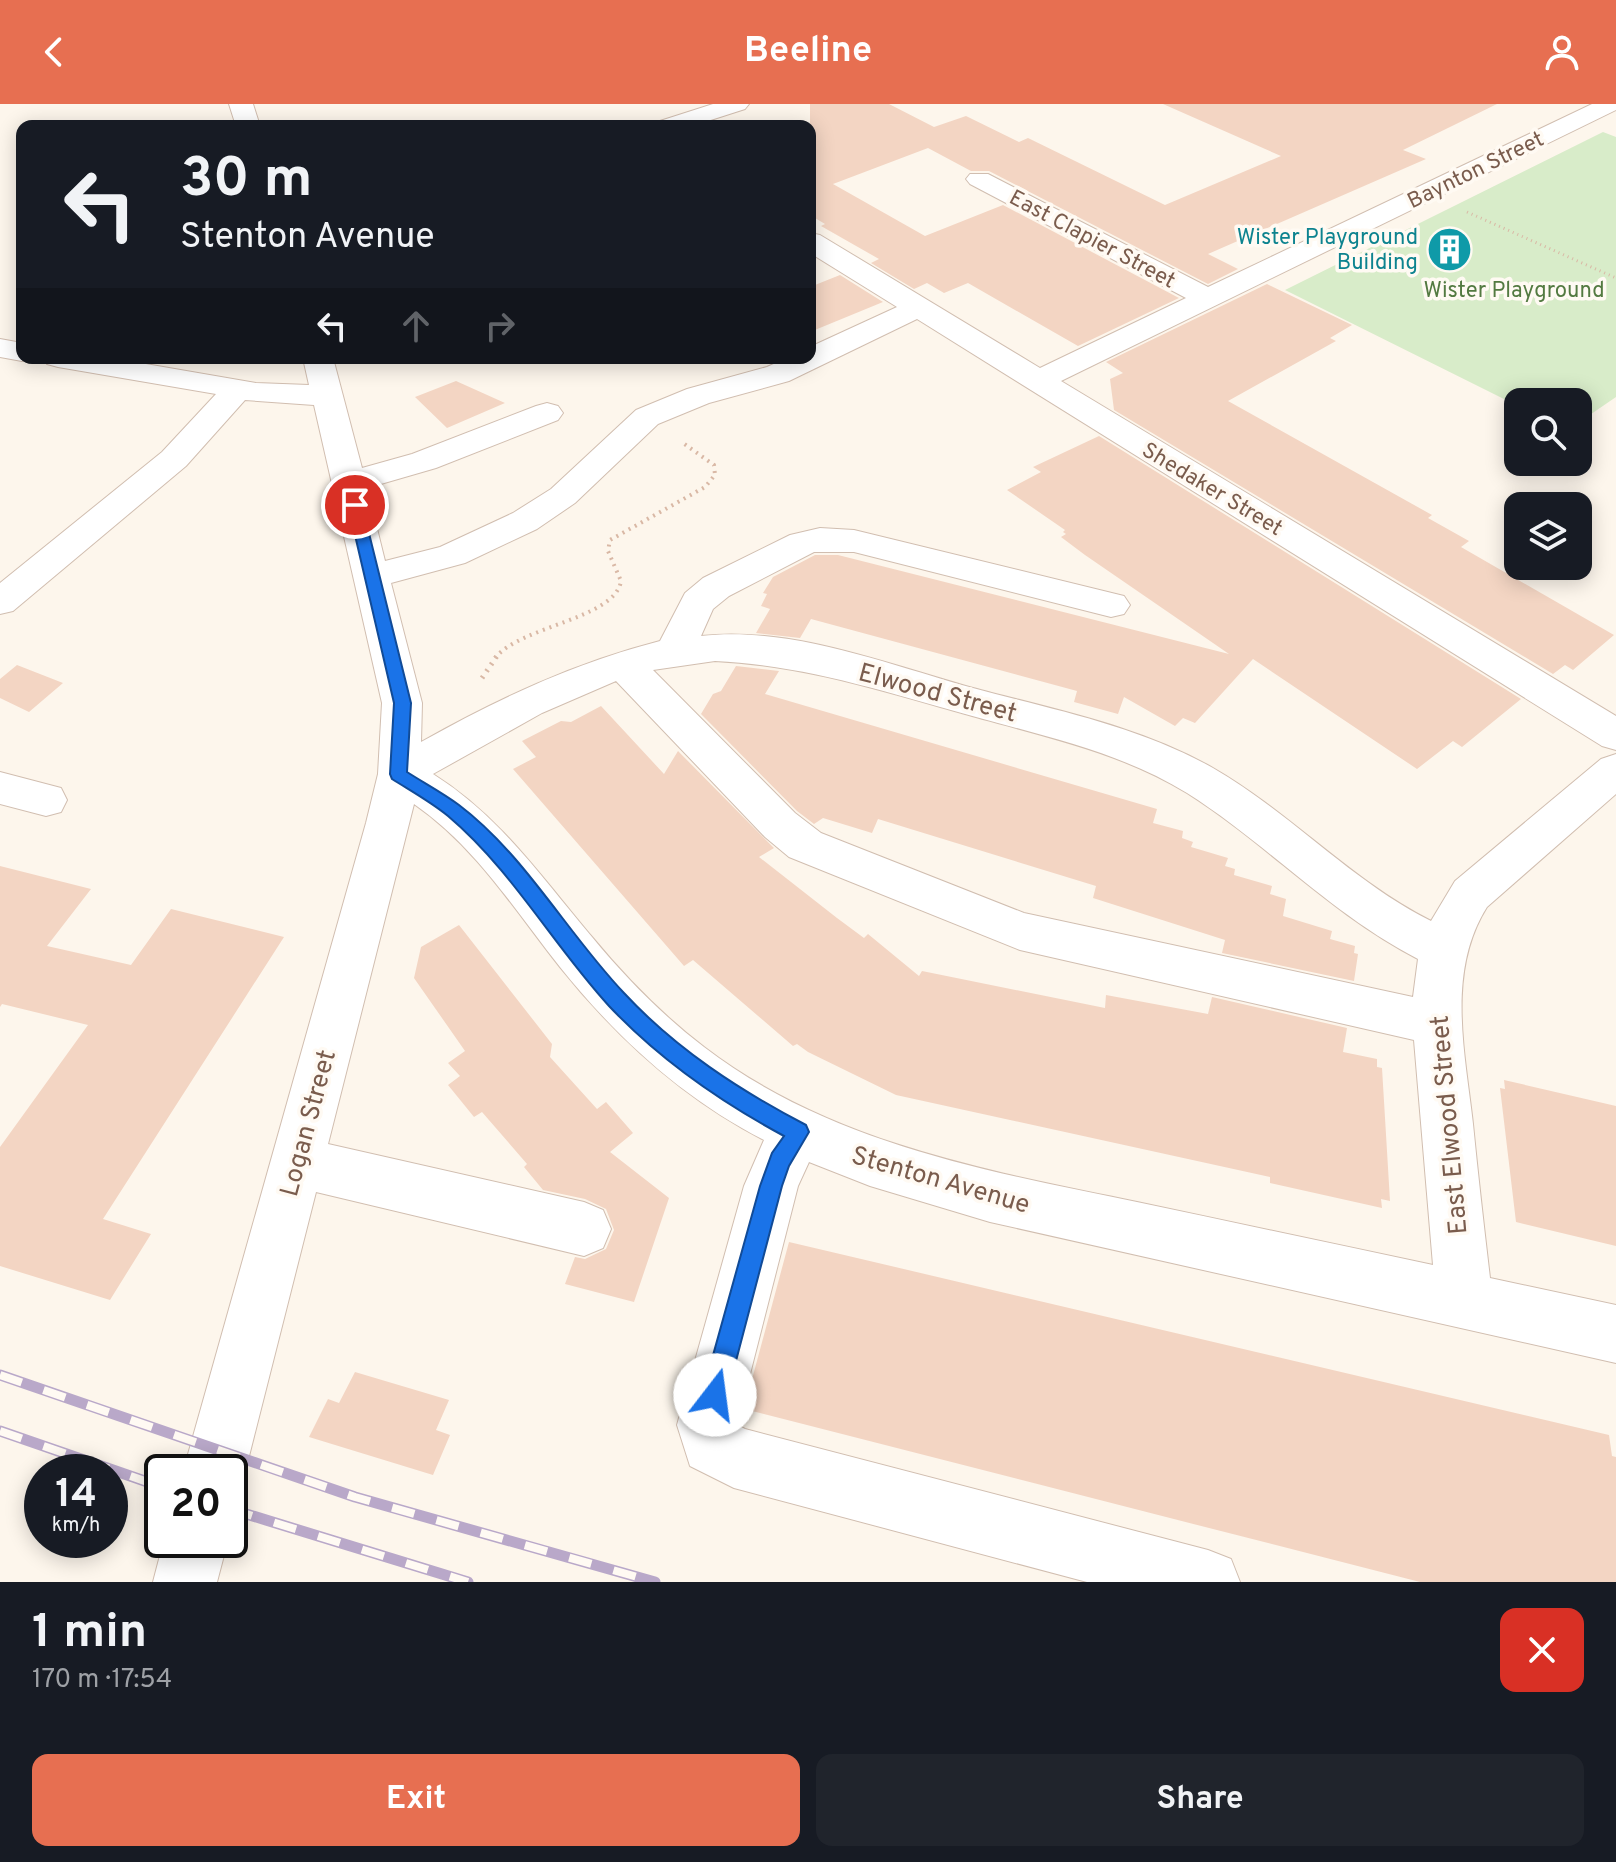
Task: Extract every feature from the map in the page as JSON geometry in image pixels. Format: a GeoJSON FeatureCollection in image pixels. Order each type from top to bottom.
{"type":"FeatureCollection","features":[{"type":"Feature","properties":{"kind":"street"},"geometry":{"type":"LineString","coordinates":[[687,120],[737,104]]}},
{"type":"Feature","properties":{"kind":"street","name":"Baynton Street"},"geometry":{"type":"LineString","coordinates":[[1037,381],[1610,104]]}},
{"type":"Feature","properties":{"kind":"street","name":"East Clapier Street"},"geometry":{"type":"LineString","coordinates":[[979,179],[1207,298]]}},
{"type":"Feature","properties":{"kind":"street","name":"Shedaker Street"},"geometry":{"type":"LineString","coordinates":[[816,245],[1616,735]]}},
{"type":"Feature","properties":{"kind":"street"},"geometry":{"type":"LineString","coordinates":[[816,356],[918,308]]}},
{"type":"Feature","properties":{"kind":"street"},"geometry":{"type":"LineString","coordinates":[[93,364],[277,395],[329,396]]}},
{"type":"Feature","properties":{"kind":"street","name":"Logan Street"},"geometry":{"type":"LineString","coordinates":[[219,1454],[399,774],[402,703],[320,364]]}},
{"type":"Feature","properties":{"kind":"street"},"geometry":{"type":"LineString","coordinates":[[372,576],[452,555],[525,521],[563,496],[647,417],[698,396],[778,374],[799,364]]}},
{"type":"Feature","properties":{"kind":"street"},"geometry":{"type":"LineString","coordinates":[[0,602],[164,468],[238,389]]}},
{"type":"Feature","properties":{"kind":"street"},"geometry":{"type":"LineString","coordinates":[[350,482],[424,461],[547,413]]}},
{"type":"Feature","properties":{"kind":"street"},"geometry":{"type":"LineString","coordinates":[[675,650],[698,602],[716,587],[781,551],[820,539],[854,541],[1111,605]]}},
{"type":"Feature","properties":{"kind":"street","name":"Elwood Street"},"geometry":{"type":"LineString","coordinates":[[399,774],[578,680],[623,664],[675,650],[763,649],[823,661],[1123,745],[1196,777],[1228,798],[1369,908],[1442,949]]}},
{"type":"Feature","properties":{"kind":"street"},"geometry":{"type":"LineString","coordinates":[[623,664],[780,825],[805,845],[1020,931],[1437,1024]]}},
{"type":"Feature","properties":{"kind":"street","name":"East Elwood Street"},"geometry":{"type":"LineString","coordinates":[[1464,1301],[1437,1024],[1442,949],[1453,919],[1471,894],[1616,770]]}},
{"type":"Feature","properties":{"kind":"street","name":"Stenton Avenue"},"geometry":{"type":"LineString","coordinates":[[399,774],[453,810],[479,835],[505,862],[616,999],[657,1038],[702,1076],[798,1132],[857,1158],[987,1195],[1616,1334]]}},
{"type":"Feature","properties":{"kind":"street"},"geometry":{"type":"LineString","coordinates":[[0,788],[46,800]]}},
{"type":"Feature","properties":{"kind":"street"},"geometry":{"type":"LineString","coordinates":[[798,1132],[780,1161],[771,1186],[707,1425],[712,1444],[734,1457],[1208,1582]]}},
{"type":"Feature","properties":{"kind":"street"},"geometry":{"type":"LineString","coordinates":[[296,1162],[584,1229]]}},
{"type":"Feature","properties":{"kind":"street"},"geometry":{"type":"LineString","coordinates":[[185,1582],[191,1558]]}},
{"type":"Feature","properties":{"kind":"path"},"geometry":{"type":"LineString","coordinates":[[1449,181],[1488,200],[1462,209],[1616,278]]}},
{"type":"Feature","properties":{"kind":"path"},"geometry":{"type":"LineString","coordinates":[[402,703],[476,686],[503,649],[559,621],[599,607],[616,596],[621,585],[608,551],[610,540],[705,487],[715,475],[714,465],[696,450],[657,429],[647,417]]}},
{"type":"Feature","properties":{"kind":"green space","name":"Wister Playground"},"geometry":{"type":"Polygon","coordinates":[[[1603,132],[1616,137],[1616,397],[1592,413],[1592,388],[1504,388],[1504,399],[1285,290],[1603,132]]]}},
{"type":"Feature","properties":{"kind":"building"},"geometry":{"type":"Polygon","coordinates":[[[810,104],[889,104],[934,127],[966,116],[1019,142],[1028,138],[1165,205],[1281,156],[1163,104],[1497,104],[1403,150],[1426,159],[1208,254],[1238,269],[1208,284],[989,171],[971,171],[928,148],[833,184],[925,236],[1003,205],[1179,298],[1078,346],[968,283],[944,293],[927,283],[914,289],[871,263],[879,259],[821,226],[825,224],[816,219],[816,120],[810,120],[810,104]]]}},
{"type":"Feature","properties":{"kind":"building"},"geometry":{"type":"Polygon","coordinates":[[[840,275],[883,302],[816,330],[816,285],[840,275]]]}},
{"type":"Feature","properties":{"kind":"building"},"geometry":{"type":"Polygon","coordinates":[[[1267,284],[1352,325],[1330,338],[1336,341],[1228,401],[1432,515],[1428,518],[1469,541],[1461,547],[1504,572],[1504,580],[1518,580],[1614,635],[1573,670],[1565,665],[1553,674],[1114,410],[1110,379],[1123,373],[1106,362],[1267,284]]]}},
{"type":"Feature","properties":{"kind":"building"},"geometry":{"type":"Polygon","coordinates":[[[456,381],[505,403],[447,428],[415,397],[456,381]]]}},
{"type":"Feature","properties":{"kind":"building"},"geometry":{"type":"Polygon","coordinates":[[[1099,436],[1521,699],[1462,747],[1453,741],[1417,769],[1253,659],[1195,723],[1183,718],[1175,726],[1124,697],[1118,714],[1074,702],[1077,691],[811,619],[800,638],[756,633],[770,609],[761,606],[767,594],[763,593],[773,577],[815,555],[838,555],[1229,654],[1085,555],[1061,537],[1066,534],[1063,532],[1065,530],[1007,490],[1041,472],[1033,467],[1099,436]]]}},
{"type":"Feature","properties":{"kind":"building"},"geometry":{"type":"Polygon","coordinates":[[[17,665],[63,683],[29,712],[0,698],[0,679],[17,665]]]}},
{"type":"Feature","properties":{"kind":"building"},"geometry":{"type":"Polygon","coordinates":[[[736,666],[779,671],[765,694],[1157,809],[1153,823],[1183,831],[1182,838],[1193,842],[1191,847],[1228,858],[1225,866],[1235,869],[1234,875],[1272,886],[1270,894],[1286,899],[1283,916],[1332,931],[1330,939],[1355,946],[1354,953],[1358,954],[1354,981],[1222,953],[1225,940],[1093,898],[1096,886],[878,819],[872,833],[823,818],[814,824],[797,811],[701,714],[713,694],[721,691],[736,666]]]}},
{"type":"Feature","properties":{"kind":"building"},"geometry":{"type":"Polygon","coordinates":[[[601,706],[664,774],[678,751],[774,848],[759,857],[864,938],[868,934],[919,976],[922,971],[1105,1008],[1106,995],[1208,1014],[1212,997],[1347,1028],[1343,1052],[1377,1059],[1377,1067],[1382,1068],[1390,1201],[1381,1199],[1382,1208],[1270,1183],[1270,1177],[896,1095],[797,1044],[793,1046],[693,960],[684,966],[513,769],[536,757],[522,741],[561,721],[571,722],[601,706]]]}},
{"type":"Feature","properties":{"kind":"building"},"geometry":{"type":"Polygon","coordinates":[[[0,866],[91,889],[47,946],[131,965],[171,909],[284,937],[103,1219],[151,1234],[110,1300],[0,1266],[0,1147],[88,1025],[2,1004],[0,1007],[0,866]]]}},
{"type":"Feature","properties":{"kind":"building"},"geometry":{"type":"Polygon","coordinates":[[[459,925],[552,1044],[550,1057],[597,1109],[606,1102],[633,1133],[610,1152],[669,1198],[634,1302],[565,1284],[575,1257],[585,1259],[606,1249],[614,1230],[606,1209],[585,1199],[543,1190],[524,1167],[527,1164],[482,1112],[474,1117],[448,1085],[460,1076],[448,1063],[465,1051],[414,978],[421,947],[459,925]]]}},
{"type":"Feature","properties":{"kind":"building"},"geometry":{"type":"Polygon","coordinates":[[[1504,1080],[1616,1106],[1616,1246],[1516,1222],[1500,1088],[1505,1089],[1504,1080]]]}},
{"type":"Feature","properties":{"kind":"building"},"geometry":{"type":"Polygon","coordinates":[[[789,1242],[1609,1435],[1612,1456],[1616,1457],[1616,1582],[1420,1582],[744,1409],[789,1242]]]}},
{"type":"Feature","properties":{"kind":"building"},"geometry":{"type":"Polygon","coordinates":[[[355,1372],[449,1400],[436,1430],[450,1435],[433,1475],[309,1437],[328,1399],[339,1403],[355,1372]]]}},
{"type":"Feature","properties":{"kind":"railway"},"geometry":{"type":"LineString","coordinates":[[0,1375],[355,1497],[655,1582]]}},
{"type":"Feature","properties":{"kind":"railway"},"geometry":{"type":"LineString","coordinates":[[0,1431],[144,1481]]}},
{"type":"Feature","properties":{"kind":"railway"},"geometry":{"type":"LineString","coordinates":[[248,1515],[468,1582]]}},
{"type":"Feature","properties":{"kind":"place","name":"Wister Playground Building"},"geometry":{"type":"Point","coordinates":[1449,249]}},
{"type":"Feature","properties":{"kind":"route"},"geometry":{"type":"LineString","coordinates":[[355,505],[402,703],[399,774],[453,810],[479,835],[505,862],[616,999],[657,1038],[702,1076],[798,1132],[780,1161],[771,1186],[715,1395]]}}]}
